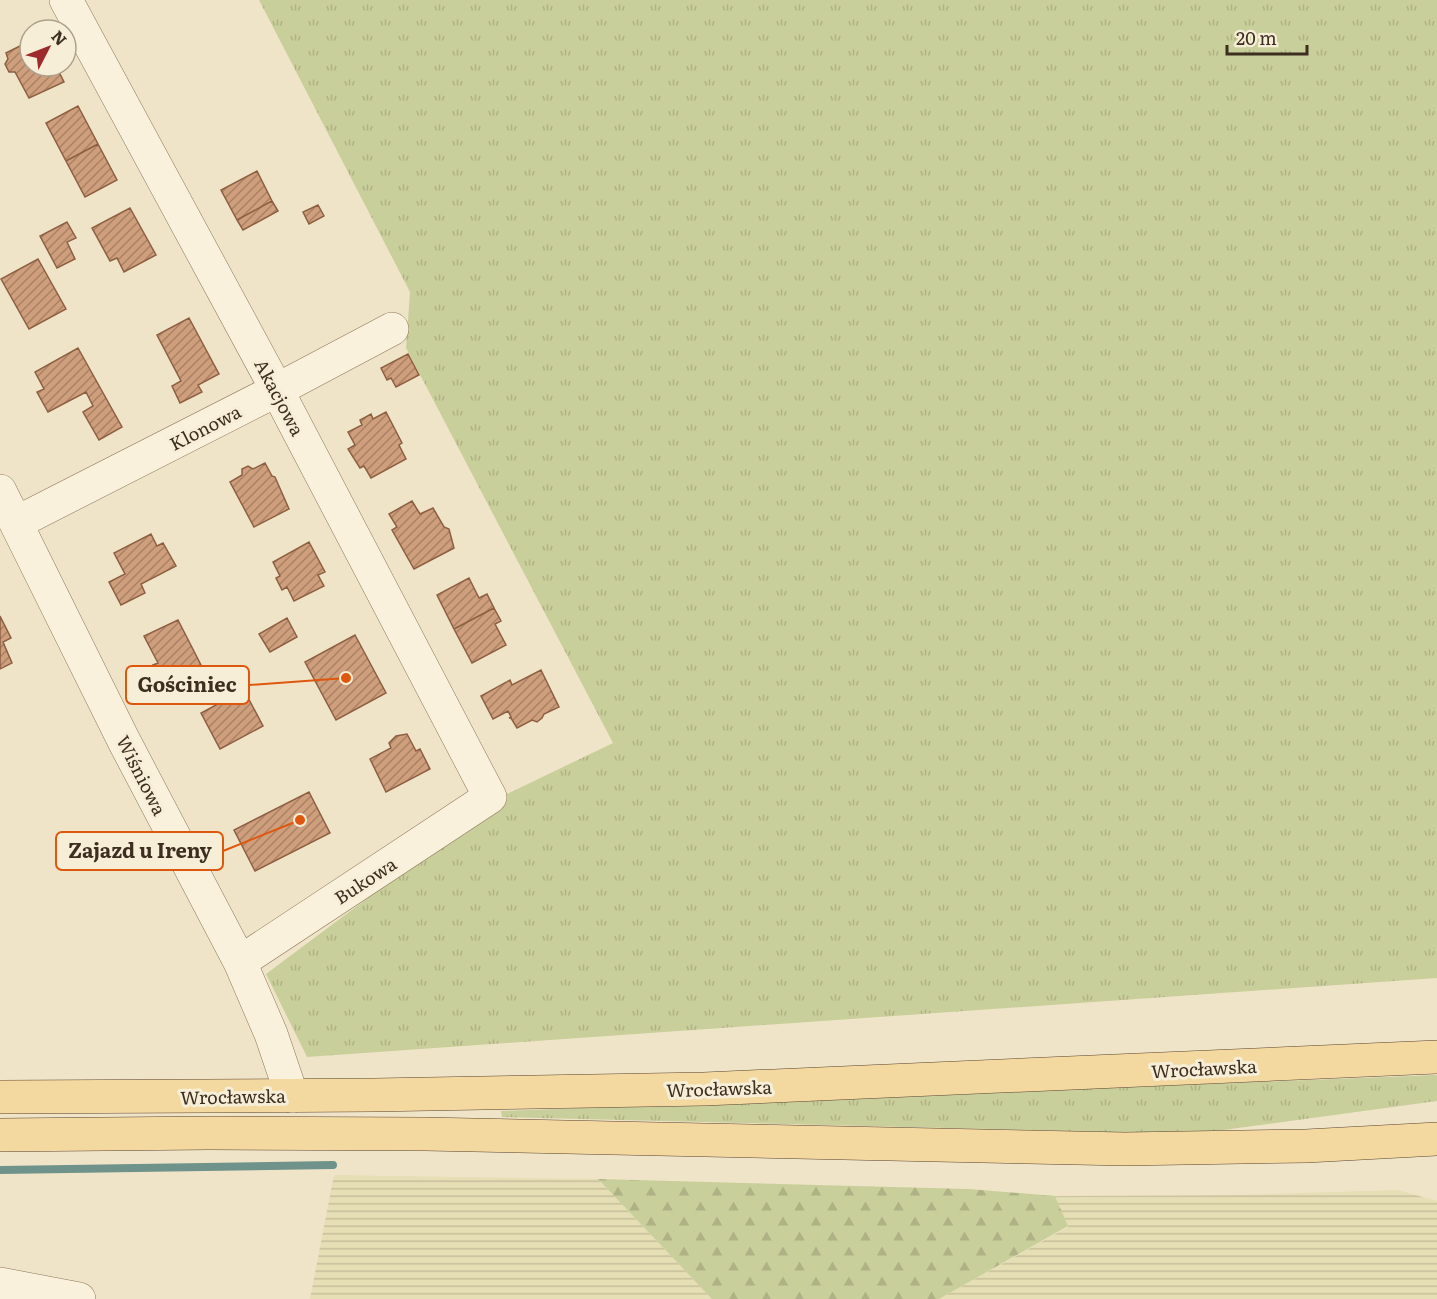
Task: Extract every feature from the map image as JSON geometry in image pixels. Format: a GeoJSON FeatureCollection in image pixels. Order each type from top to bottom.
{"type":"FeatureCollection","features":[{"type":"Feature","properties":{"kind":"main road","name":"Wrocławska"},"geometry":{"type":"LineString","coordinates":[[0,1097],[292,1096],[704,1089],[1437,1057]]}},
{"type":"Feature","properties":{"kind":"main road","name":"Wrocławska"},"geometry":{"type":"LineString","coordinates":[[0,1136],[209,1133],[414,1134],[1125,1149],[1306,1146],[1437,1139]]}},
{"type":"Feature","properties":{"kind":"street","name":"Akacjowa"},"geometry":{"type":"LineString","coordinates":[[66,0],[277,390],[490,797]]}},
{"type":"Feature","properties":{"kind":"street","name":"Klonowa"},"geometry":{"type":"LineString","coordinates":[[16,523],[392,329]]}},
{"type":"Feature","properties":{"kind":"street","name":"Wiśniowa"},"geometry":{"type":"LineString","coordinates":[[0,491],[124,741],[240,962],[271,1035],[292,1096]]}},
{"type":"Feature","properties":{"kind":"street","name":"Bukowa"},"geometry":{"type":"LineString","coordinates":[[240,962],[490,797]]}},
{"type":"Feature","properties":{"kind":"street"},"geometry":{"type":"LineString","coordinates":[[0,1284],[79,1299]]}},
{"type":"Feature","properties":{"kind":"shaded area"},"geometry":{"type":"Polygon","coordinates":[[[334,1175],[598,1179],[712,1299],[310,1299],[334,1175]]]}},
{"type":"Feature","properties":{"kind":"shaded area"},"geometry":{"type":"Polygon","coordinates":[[[1398,1190],[1437,1201],[1437,1299],[939,1299],[1068,1227],[1055,1196],[1241,1195],[1398,1190]]]}},
{"type":"Feature","properties":{"kind":"green space"},"geometry":{"type":"Polygon","coordinates":[[[259,0],[1437,0],[1437,978],[307,1057],[266,974],[507,794],[613,743],[406,348],[410,292],[259,0]]]}},
{"type":"Feature","properties":{"kind":"green space"},"geometry":{"type":"Polygon","coordinates":[[[1437,1075],[1437,1101],[1194,1134],[502,1117],[501,1111],[1437,1075]]]}},
{"type":"Feature","properties":{"kind":"green space"},"geometry":{"type":"Polygon","coordinates":[[[598,1179],[969,1189],[1055,1196],[1068,1226],[939,1299],[712,1299],[598,1179]]]}},
{"type":"Feature","properties":{"kind":"building"},"geometry":{"type":"Polygon","coordinates":[[[18,47],[18,78],[15,72],[9,72],[5,64],[8,59],[6,53],[18,47]]]}},
{"type":"Feature","properties":{"kind":"building"},"geometry":{"type":"Polygon","coordinates":[[[18,78],[62,78],[64,82],[29,98],[18,78]]]}},
{"type":"Feature","properties":{"kind":"building"},"geometry":{"type":"Polygon","coordinates":[[[78,106],[98,144],[66,161],[46,123],[78,106]]]}},
{"type":"Feature","properties":{"kind":"building"},"geometry":{"type":"Polygon","coordinates":[[[98,144],[117,180],[85,197],[66,161],[98,144]]]}},
{"type":"Feature","properties":{"kind":"building"},"geometry":{"type":"Polygon","coordinates":[[[257,171],[272,201],[237,220],[221,190],[257,171]]]}},
{"type":"Feature","properties":{"kind":"building"},"geometry":{"type":"Polygon","coordinates":[[[272,201],[278,211],[243,230],[237,220],[272,201]]]}},
{"type":"Feature","properties":{"kind":"building"},"geometry":{"type":"Polygon","coordinates":[[[318,205],[324,216],[309,224],[303,212],[318,205]]]}},
{"type":"Feature","properties":{"kind":"building"},"geometry":{"type":"Polygon","coordinates":[[[130,208],[156,255],[124,272],[117,258],[110,261],[92,228],[130,208]]]}},
{"type":"Feature","properties":{"kind":"building"},"geometry":{"type":"Polygon","coordinates":[[[67,222],[76,238],[67,242],[75,259],[57,268],[40,236],[67,222]]]}},
{"type":"Feature","properties":{"kind":"building"},"geometry":{"type":"Polygon","coordinates":[[[38,259],[66,309],[29,329],[1,279],[38,259]]]}},
{"type":"Feature","properties":{"kind":"building"},"geometry":{"type":"Polygon","coordinates":[[[189,318],[219,374],[198,385],[202,392],[180,403],[172,386],[181,381],[157,335],[189,318]]]}},
{"type":"Feature","properties":{"kind":"building"},"geometry":{"type":"Polygon","coordinates":[[[78,348],[122,427],[99,440],[83,412],[93,406],[86,392],[48,412],[37,392],[44,389],[35,372],[78,348]]]}},
{"type":"Feature","properties":{"kind":"building"},"geometry":{"type":"Polygon","coordinates":[[[408,354],[419,375],[396,387],[391,378],[387,380],[381,368],[408,354]]]}},
{"type":"Feature","properties":{"kind":"building"},"geometry":{"type":"Polygon","coordinates":[[[386,412],[402,443],[399,445],[406,459],[371,478],[364,466],[360,468],[348,449],[355,445],[348,432],[362,425],[360,420],[371,414],[373,419],[386,412]]]}},
{"type":"Feature","properties":{"kind":"building"},"geometry":{"type":"Polygon","coordinates":[[[265,463],[272,476],[275,477],[289,509],[254,527],[230,482],[242,475],[242,469],[248,466],[253,469],[265,463]]]}},
{"type":"Feature","properties":{"kind":"building"},"geometry":{"type":"Polygon","coordinates":[[[412,501],[420,514],[433,508],[444,527],[449,529],[454,548],[414,569],[392,530],[397,527],[389,514],[412,501]]]}},
{"type":"Feature","properties":{"kind":"building"},"geometry":{"type":"Polygon","coordinates":[[[151,534],[157,546],[163,543],[176,566],[141,584],[145,593],[121,605],[109,582],[125,574],[114,553],[151,534]]]}},
{"type":"Feature","properties":{"kind":"building"},"geometry":{"type":"Polygon","coordinates":[[[309,542],[325,572],[318,575],[324,586],[294,601],[287,587],[282,590],[276,578],[280,576],[273,562],[309,542]]]}},
{"type":"Feature","properties":{"kind":"building"},"geometry":{"type":"Polygon","coordinates":[[[469,578],[479,598],[487,594],[494,608],[454,629],[437,595],[469,578]]]}},
{"type":"Feature","properties":{"kind":"building"},"geometry":{"type":"Polygon","coordinates":[[[494,608],[501,621],[495,624],[506,645],[472,663],[454,629],[494,608]]]}},
{"type":"Feature","properties":{"kind":"building"},"geometry":{"type":"Polygon","coordinates":[[[0,616],[11,638],[3,642],[12,663],[0,669],[0,616]]]}},
{"type":"Feature","properties":{"kind":"building"},"geometry":{"type":"Polygon","coordinates":[[[287,618],[297,637],[270,652],[259,634],[287,618]]]}},
{"type":"Feature","properties":{"kind":"building"},"geometry":{"type":"Polygon","coordinates":[[[178,620],[204,671],[165,690],[153,665],[158,663],[144,636],[178,620]]]}},
{"type":"Feature","properties":{"kind":"building"},"geometry":{"type":"Polygon","coordinates":[[[355,635],[386,693],[336,720],[305,662],[355,635]]]}},
{"type":"Feature","properties":{"kind":"building"},"geometry":{"type":"Polygon","coordinates":[[[541,670],[559,707],[544,714],[537,722],[532,720],[517,728],[509,718],[511,717],[508,711],[493,719],[481,696],[510,680],[512,685],[541,670]]]}},
{"type":"Feature","properties":{"kind":"building"},"geometry":{"type":"Polygon","coordinates":[[[244,690],[263,726],[220,749],[201,713],[244,690]]]}},
{"type":"Feature","properties":{"kind":"building"},"geometry":{"type":"Polygon","coordinates":[[[407,734],[416,751],[420,749],[430,769],[386,792],[370,759],[391,748],[389,743],[396,736],[407,734]]]}},
{"type":"Feature","properties":{"kind":"building"},"geometry":{"type":"Polygon","coordinates":[[[309,792],[330,833],[255,871],[234,830],[309,792]]]}},
{"type":"Feature","properties":{"kind":"waterway"},"geometry":{"type":"LineString","coordinates":[[0,1170],[333,1165]]}},
{"type":"Feature","properties":{"kind":"place","name":"Gościniec"},"geometry":{"type":"Point","coordinates":[346,678]}},
{"type":"Feature","properties":{"kind":"place","name":"Zajazd u Ireny"},"geometry":{"type":"Point","coordinates":[300,820]}}]}
